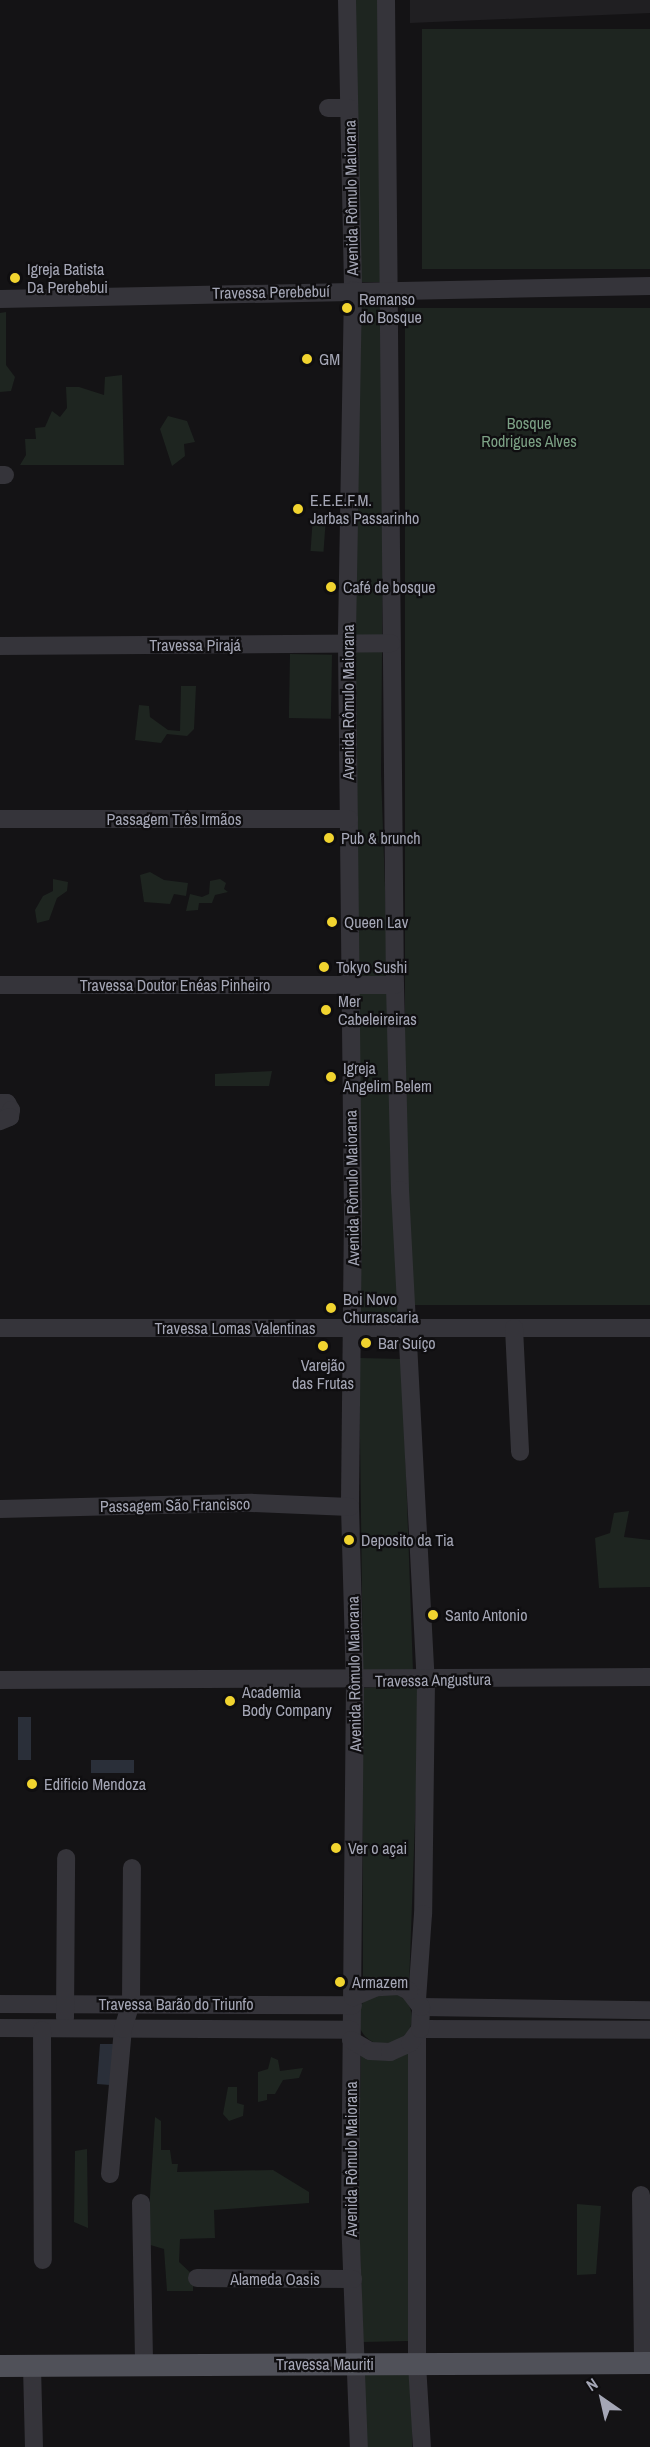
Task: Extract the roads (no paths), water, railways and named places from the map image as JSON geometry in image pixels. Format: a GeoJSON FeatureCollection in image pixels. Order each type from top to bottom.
{"type":"FeatureCollection","features":[{"type":"Feature","properties":{"kind":"main road","name":"Travessa Mauriti"},"geometry":{"type":"LineString","coordinates":[[0,2366],[646,2363]]}},
{"type":"Feature","properties":{"kind":"street","name":"Avenida Rômulo Maiorana"},"geometry":{"type":"LineString","coordinates":[[347,0],[353,290],[347,644],[353,1327],[350,1507],[356,1681],[351,2035],[353,2279],[359,2447]]}},
{"type":"Feature","properties":{"kind":"street"},"geometry":{"type":"LineString","coordinates":[[386,0],[395,985],[407,1327],[426,1681],[423,1914],[418,2003],[417,2364],[422,2447]]}},
{"type":"Feature","properties":{"kind":"street","name":"Avenida Rômulo Maiorana"},"geometry":{"type":"LineString","coordinates":[[328,108],[349,108]]}},
{"type":"Feature","properties":{"kind":"street","name":"Travessa Perebebuí"},"geometry":{"type":"LineString","coordinates":[[0,299],[353,290],[650,286]]}},
{"type":"Feature","properties":{"kind":"street","name":"Travessa Pirajá"},"geometry":{"type":"LineString","coordinates":[[0,646],[391,643]]}},
{"type":"Feature","properties":{"kind":"street","name":"Passagem Três Irmãos"},"geometry":{"type":"LineString","coordinates":[[0,819],[349,819]]}},
{"type":"Feature","properties":{"kind":"street","name":"Travessa Doutor Enéas Pinheiro"},"geometry":{"type":"LineString","coordinates":[[0,985],[395,985]]}},
{"type":"Feature","properties":{"kind":"street","name":"Travessa Lomas Valentinas"},"geometry":{"type":"LineString","coordinates":[[0,1328],[650,1328]]}},
{"type":"Feature","properties":{"kind":"street"},"geometry":{"type":"LineString","coordinates":[[514,1328],[520,1452]]}},
{"type":"Feature","properties":{"kind":"street","name":"Passagem São Francisco"},"geometry":{"type":"LineString","coordinates":[[0,1509],[252,1503],[350,1507]]}},
{"type":"Feature","properties":{"kind":"street","name":"Travessa Angustura"},"geometry":{"type":"LineString","coordinates":[[0,1680],[426,1681],[650,1677]]}},
{"type":"Feature","properties":{"kind":"street"},"geometry":{"type":"LineString","coordinates":[[65,2028],[66,1858]]}},
{"type":"Feature","properties":{"kind":"street"},"geometry":{"type":"LineString","coordinates":[[110,2174],[123,2029],[131,2003],[132,1868]]}},
{"type":"Feature","properties":{"kind":"street"},"geometry":{"type":"LineString","coordinates":[[353,2001],[388,1984],[409,1991],[418,2003]]}},
{"type":"Feature","properties":{"kind":"street","name":"Travessa Barão do Triunfo"},"geometry":{"type":"LineString","coordinates":[[0,2004],[64,2006],[131,2003],[258,2004],[353,2001]]}},
{"type":"Feature","properties":{"kind":"street"},"geometry":{"type":"LineString","coordinates":[[418,2003],[650,2010]]}},
{"type":"Feature","properties":{"kind":"street"},"geometry":{"type":"LineString","coordinates":[[258,2004],[258,2031]]}},
{"type":"Feature","properties":{"kind":"street"},"geometry":{"type":"LineString","coordinates":[[593,2009],[593,2030]]}},
{"type":"Feature","properties":{"kind":"street","name":"Travessa Barão do Triunfo"},"geometry":{"type":"LineString","coordinates":[[0,2028],[258,2031],[351,2035]]}},
{"type":"Feature","properties":{"kind":"street"},"geometry":{"type":"LineString","coordinates":[[42,2030],[43,2260]]}},
{"type":"Feature","properties":{"kind":"street"},"geometry":{"type":"LineString","coordinates":[[351,2035],[370,2051],[383,2053],[400,2048],[418,2032],[650,2030]]}},
{"type":"Feature","properties":{"kind":"street"},"geometry":{"type":"LineString","coordinates":[[641,2194],[646,2363]]}},
{"type":"Feature","properties":{"kind":"street"},"geometry":{"type":"LineString","coordinates":[[141,2203],[144,2365]]}},
{"type":"Feature","properties":{"kind":"street","name":"Alameda Oasis"},"geometry":{"type":"LineString","coordinates":[[196,2278],[353,2279]]}},
{"type":"Feature","properties":{"kind":"street"},"geometry":{"type":"LineString","coordinates":[[32,2366],[33,2447]]}},
{"type":"Feature","properties":{"kind":"place","name":"Igreja Batista Da Perebebui"},"geometry":{"type":"Point","coordinates":[15,278]}},
{"type":"Feature","properties":{"kind":"place","name":"Remanso do Bosque"},"geometry":{"type":"Point","coordinates":[347,308]}},
{"type":"Feature","properties":{"kind":"place","name":"GM"},"geometry":{"type":"Point","coordinates":[307,359]}},
{"type":"Feature","properties":{"kind":"place","name":"E.E.E.F.M. Jarbas Passarinho"},"geometry":{"type":"Point","coordinates":[298,509]}},
{"type":"Feature","properties":{"kind":"place","name":"Café de bosque"},"geometry":{"type":"Point","coordinates":[331,587]}},
{"type":"Feature","properties":{"kind":"place","name":"Pub & brunch"},"geometry":{"type":"Point","coordinates":[329,838]}},
{"type":"Feature","properties":{"kind":"place","name":"Queen Lav"},"geometry":{"type":"Point","coordinates":[332,922]}},
{"type":"Feature","properties":{"kind":"place","name":"Tokyo Sushi"},"geometry":{"type":"Point","coordinates":[324,967]}},
{"type":"Feature","properties":{"kind":"place","name":"Mer Cabeleireiras"},"geometry":{"type":"Point","coordinates":[326,1010]}},
{"type":"Feature","properties":{"kind":"place","name":"Igreja Angelim Belem"},"geometry":{"type":"Point","coordinates":[331,1077]}},
{"type":"Feature","properties":{"kind":"place","name":"Boi Novo Churrascaria"},"geometry":{"type":"Point","coordinates":[331,1308]}},
{"type":"Feature","properties":{"kind":"place","name":"Bar Suíço"},"geometry":{"type":"Point","coordinates":[366,1343]}},
{"type":"Feature","properties":{"kind":"place","name":"Varejão das Frutas"},"geometry":{"type":"Point","coordinates":[323,1346]}},
{"type":"Feature","properties":{"kind":"place","name":"Deposito da Tia"},"geometry":{"type":"Point","coordinates":[349,1540]}},
{"type":"Feature","properties":{"kind":"place","name":"Santo Antonio"},"geometry":{"type":"Point","coordinates":[433,1615]}},
{"type":"Feature","properties":{"kind":"place","name":"Academia Body Company"},"geometry":{"type":"Point","coordinates":[230,1701]}},
{"type":"Feature","properties":{"kind":"place","name":"Edificio Mendoza"},"geometry":{"type":"Point","coordinates":[32,1784]}},
{"type":"Feature","properties":{"kind":"place","name":"Ver o açai"},"geometry":{"type":"Point","coordinates":[336,1848]}},
{"type":"Feature","properties":{"kind":"place","name":"Armazem"},"geometry":{"type":"Point","coordinates":[340,1982]}},
{"type":"Feature","properties":{"kind":"park label","name":"Bosque Rodrigues Alves"},"geometry":{"type":"Point","coordinates":[529,432]}}]}
